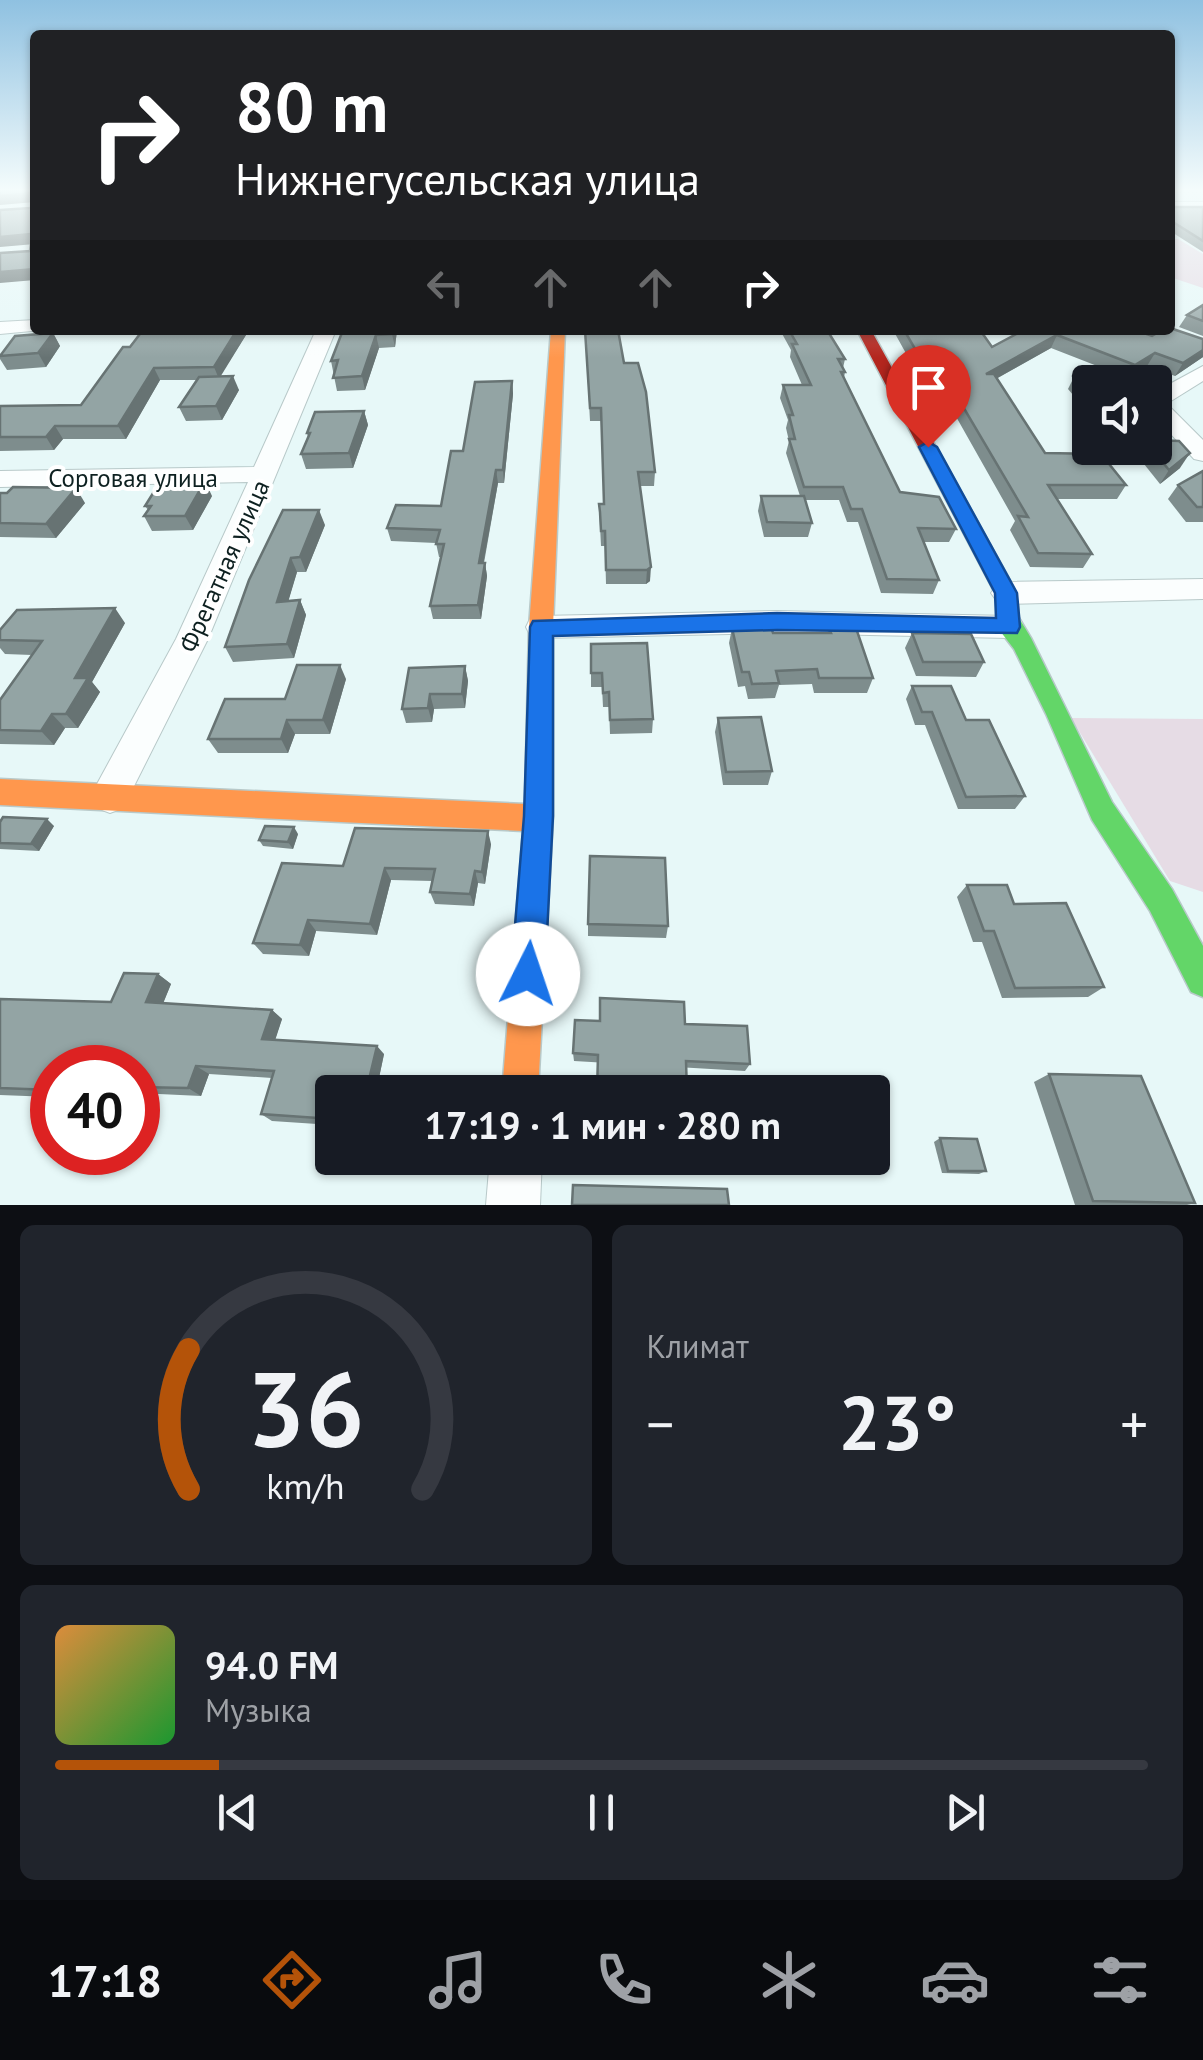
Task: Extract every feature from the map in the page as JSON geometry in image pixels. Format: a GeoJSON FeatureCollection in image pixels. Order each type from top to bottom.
{"type":"FeatureCollection","features":[{"type":"Feature","properties":{"kind":"street"},"geometry":{"type":"LineString","coordinates":[[0,328],[30,326]]}},
{"type":"Feature","properties":{"kind":"street","name":"Фрегатная улица"},"geometry":{"type":"LineString","coordinates":[[110,796],[192,640],[324,335]]}},
{"type":"Feature","properties":{"kind":"street"},"geometry":{"type":"LineString","coordinates":[[521,1075],[538,816],[542,627],[558,335]]}},
{"type":"Feature","properties":{"kind":"street"},"geometry":{"type":"LineString","coordinates":[[867,335],[1006,593],[1008,627],[1023,644],[1059,714],[1102,810],[1161,900],[1203,980]]}},
{"type":"Feature","properties":{"kind":"street"},"geometry":{"type":"LineString","coordinates":[[1203,372],[1160,398],[1160,408],[1203,454]]}},
{"type":"Feature","properties":{"kind":"street","name":"Сорговая улица"},"geometry":{"type":"LineString","coordinates":[[0,478],[265,474]]}},
{"type":"Feature","properties":{"kind":"street"},"geometry":{"type":"LineString","coordinates":[[1006,593],[1203,589]]}},
{"type":"Feature","properties":{"kind":"street"},"geometry":{"type":"LineString","coordinates":[[542,627],[777,622],[1008,627]]}},
{"type":"Feature","properties":{"kind":"street"},"geometry":{"type":"LineString","coordinates":[[0,792],[514,818],[538,816]]}},
{"type":"Feature","properties":{"kind":"street"},"geometry":{"type":"LineString","coordinates":[[1161,900],[1203,909]]}},
{"type":"Feature","properties":{"kind":"street"},"geometry":{"type":"LineString","coordinates":[[513,1205],[515,1175]]}},
{"type":"Feature","properties":{"kind":"shaded area"},"geometry":{"type":"Polygon","coordinates":[[[1175,245],[1188,245],[1203,254],[1203,288],[1175,279],[1175,245]]]}},
{"type":"Feature","properties":{"kind":"shaded area"},"geometry":{"type":"Polygon","coordinates":[[[1071,718],[1203,719],[1203,892],[1170,881],[1071,718]]]}},
{"type":"Feature","properties":{"kind":"building"},"geometry":{"type":"Polygon","coordinates":[[[30,251],[30,269],[0,272],[0,253],[30,251]]]}},
{"type":"Feature","properties":{"kind":"building"},"geometry":{"type":"Polygon","coordinates":[[[1203,305],[1203,321],[1187,315],[1203,305]]]}},
{"type":"Feature","properties":{"kind":"building"},"geometry":{"type":"Polygon","coordinates":[[[1175,330],[1203,339],[1203,350],[1183,363],[1155,353],[1135,365],[1057,335],[1175,335],[1175,330]]]}},
{"type":"Feature","properties":{"kind":"building"},"geometry":{"type":"Polygon","coordinates":[[[52,335],[38,353],[0,356],[15,336],[52,335]]]}},
{"type":"Feature","properties":{"kind":"building"},"geometry":{"type":"Polygon","coordinates":[[[139,335],[234,335],[214,367],[154,368],[118,426],[55,426],[46,437],[0,437],[0,406],[81,405],[123,347],[130,347],[139,335]]]}},
{"type":"Feature","properties":{"kind":"building"},"geometry":{"type":"Polygon","coordinates":[[[341,335],[376,335],[362,376],[333,378],[338,360],[331,361],[341,335]]]}},
{"type":"Feature","properties":{"kind":"building"},"geometry":{"type":"Polygon","coordinates":[[[585,335],[619,335],[624,363],[638,363],[646,392],[655,472],[638,472],[651,567],[647,570],[606,570],[605,531],[601,531],[599,504],[604,504],[601,408],[590,408],[585,335]]]}},
{"type":"Feature","properties":{"kind":"building"},"geometry":{"type":"Polygon","coordinates":[[[792,335],[830,335],[845,359],[838,359],[845,372],[841,372],[900,492],[939,497],[956,529],[918,528],[939,580],[887,579],[862,509],[851,509],[843,487],[804,487],[789,439],[795,439],[789,415],[793,415],[783,385],[811,385],[792,344],[797,344],[792,335]]]}},
{"type":"Feature","properties":{"kind":"building"},"geometry":{"type":"Polygon","coordinates":[[[907,335],[984,335],[992,347],[1015,335],[1057,335],[986,374],[994,374],[1045,453],[1072,453],[1072,465],[1110,465],[1126,485],[1048,485],[1092,554],[1038,553],[1018,516],[1028,517],[932,354],[918,354],[907,335]]]}},
{"type":"Feature","properties":{"kind":"building"},"geometry":{"type":"Polygon","coordinates":[[[233,376],[216,406],[179,407],[199,377],[233,376]]]}},
{"type":"Feature","properties":{"kind":"building"},"geometry":{"type":"Polygon","coordinates":[[[512,381],[503,470],[496,470],[479,563],[485,563],[478,605],[430,606],[444,544],[436,544],[440,530],[387,528],[396,505],[441,506],[451,451],[463,451],[475,382],[512,381]]]}},
{"type":"Feature","properties":{"kind":"building"},"geometry":{"type":"Polygon","coordinates":[[[364,411],[349,453],[301,454],[315,412],[364,411]]]}},
{"type":"Feature","properties":{"kind":"building"},"geometry":{"type":"Polygon","coordinates":[[[1172,441],[1179,441],[1190,453],[1169,470],[1165,465],[1172,465],[1172,441]]]}},
{"type":"Feature","properties":{"kind":"building"},"geometry":{"type":"Polygon","coordinates":[[[1203,471],[1203,507],[1197,507],[1178,485],[1203,471]]]}},
{"type":"Feature","properties":{"kind":"building"},"geometry":{"type":"Polygon","coordinates":[[[205,481],[185,516],[144,516],[151,506],[145,506],[160,482],[205,481]]]}},
{"type":"Feature","properties":{"kind":"building"},"geometry":{"type":"Polygon","coordinates":[[[13,487],[76,488],[46,524],[0,523],[0,493],[13,487]]]}},
{"type":"Feature","properties":{"kind":"building"},"geometry":{"type":"Polygon","coordinates":[[[761,496],[804,496],[812,523],[767,522],[761,496]]]}},
{"type":"Feature","properties":{"kind":"building"},"geometry":{"type":"Polygon","coordinates":[[[283,510],[319,510],[300,557],[291,558],[277,602],[300,600],[287,644],[225,647],[249,580],[283,510]]]}},
{"type":"Feature","properties":{"kind":"building"},"geometry":{"type":"Polygon","coordinates":[[[115,608],[75,678],[88,678],[66,714],[52,714],[41,731],[0,730],[0,700],[42,641],[0,640],[0,630],[17,610],[115,608]]]}},
{"type":"Feature","properties":{"kind":"building"},"geometry":{"type":"Polygon","coordinates":[[[771,627],[773,633],[831,633],[829,628],[856,628],[873,678],[819,678],[817,669],[776,671],[779,683],[752,684],[749,672],[742,672],[732,628],[771,627]]]}},
{"type":"Feature","properties":{"kind":"building"},"geometry":{"type":"Polygon","coordinates":[[[912,633],[971,634],[984,662],[923,662],[912,633]]]}},
{"type":"Feature","properties":{"kind":"building"},"geometry":{"type":"Polygon","coordinates":[[[647,643],[653,719],[610,720],[609,692],[603,693],[602,673],[591,673],[591,644],[647,643]]]}},
{"type":"Feature","properties":{"kind":"building"},"geometry":{"type":"Polygon","coordinates":[[[297,665],[340,665],[323,720],[287,720],[281,739],[208,739],[225,699],[285,699],[297,665]]]}},
{"type":"Feature","properties":{"kind":"building"},"geometry":{"type":"Polygon","coordinates":[[[465,666],[462,694],[430,694],[428,708],[402,709],[409,668],[465,666]]]}},
{"type":"Feature","properties":{"kind":"building"},"geometry":{"type":"Polygon","coordinates":[[[912,686],[951,686],[966,720],[989,720],[1025,796],[966,797],[932,712],[922,712],[912,686]]]}},
{"type":"Feature","properties":{"kind":"building"},"geometry":{"type":"Polygon","coordinates":[[[761,717],[772,771],[726,772],[718,718],[761,717]]]}},
{"type":"Feature","properties":{"kind":"building"},"geometry":{"type":"Polygon","coordinates":[[[3,817],[47,819],[31,844],[0,843],[3,817]]]}},
{"type":"Feature","properties":{"kind":"building"},"geometry":{"type":"Polygon","coordinates":[[[265,826],[294,827],[288,842],[259,840],[265,826]]]}},
{"type":"Feature","properties":{"kind":"building"},"geometry":{"type":"Polygon","coordinates":[[[355,828],[488,831],[482,872],[475,871],[470,894],[430,892],[435,869],[385,868],[370,924],[308,920],[300,945],[253,943],[282,863],[343,866],[355,828]]]}},
{"type":"Feature","properties":{"kind":"building"},"geometry":{"type":"Polygon","coordinates":[[[590,856],[665,858],[668,926],[588,924],[590,856]]]}},
{"type":"Feature","properties":{"kind":"building"},"geometry":{"type":"Polygon","coordinates":[[[967,885],[1007,885],[1014,904],[1066,903],[1104,987],[1015,988],[994,931],[984,931],[967,885]]]}},
{"type":"Feature","properties":{"kind":"building"},"geometry":{"type":"Polygon","coordinates":[[[124,973],[158,974],[146,1002],[272,1010],[262,1039],[377,1046],[370,1075],[315,1075],[315,1118],[261,1114],[274,1071],[196,1066],[188,1088],[160,1087],[160,1045],[30,1045],[30,1089],[0,1088],[0,999],[111,1002],[124,973]]]}},
{"type":"Feature","properties":{"kind":"building"},"geometry":{"type":"Polygon","coordinates":[[[600,998],[684,1002],[685,1024],[747,1026],[750,1064],[686,1061],[686,1075],[597,1075],[598,1055],[573,1053],[575,1020],[600,1021],[600,998]]]}},
{"type":"Feature","properties":{"kind":"building"},"geometry":{"type":"Polygon","coordinates":[[[1049,1074],[1141,1076],[1195,1203],[1093,1201],[1049,1074]]]}},
{"type":"Feature","properties":{"kind":"building"},"geometry":{"type":"Polygon","coordinates":[[[940,1138],[977,1139],[986,1171],[948,1171],[940,1138]]]}},
{"type":"Feature","properties":{"kind":"building"},"geometry":{"type":"Polygon","coordinates":[[[573,1185],[727,1189],[729,1205],[572,1205],[573,1185]]]}},
{"type":"Feature","properties":{"kind":"traffic: fast"},"geometry":{"type":"LineString","coordinates":[[1008,619],[1059,714],[1102,811],[1161,900],[1203,980]]}},
{"type":"Feature","properties":{"kind":"traffic: slow"},"geometry":{"type":"LineString","coordinates":[[521,1075],[539,816],[541,627],[558,335]]}},
{"type":"Feature","properties":{"kind":"traffic: slow"},"geometry":{"type":"LineString","coordinates":[[0,792],[514,818],[539,816]]}},
{"type":"Feature","properties":{"kind":"traffic: jam"},"geometry":{"type":"LineString","coordinates":[[867,335],[1006,593],[1008,619]]}},
{"type":"Feature","properties":{"kind":"route"},"geometry":{"type":"LineString","coordinates":[[528,974],[538,816],[542,627],[777,622],[1008,627],[1006,593],[928,447]]}}]}
